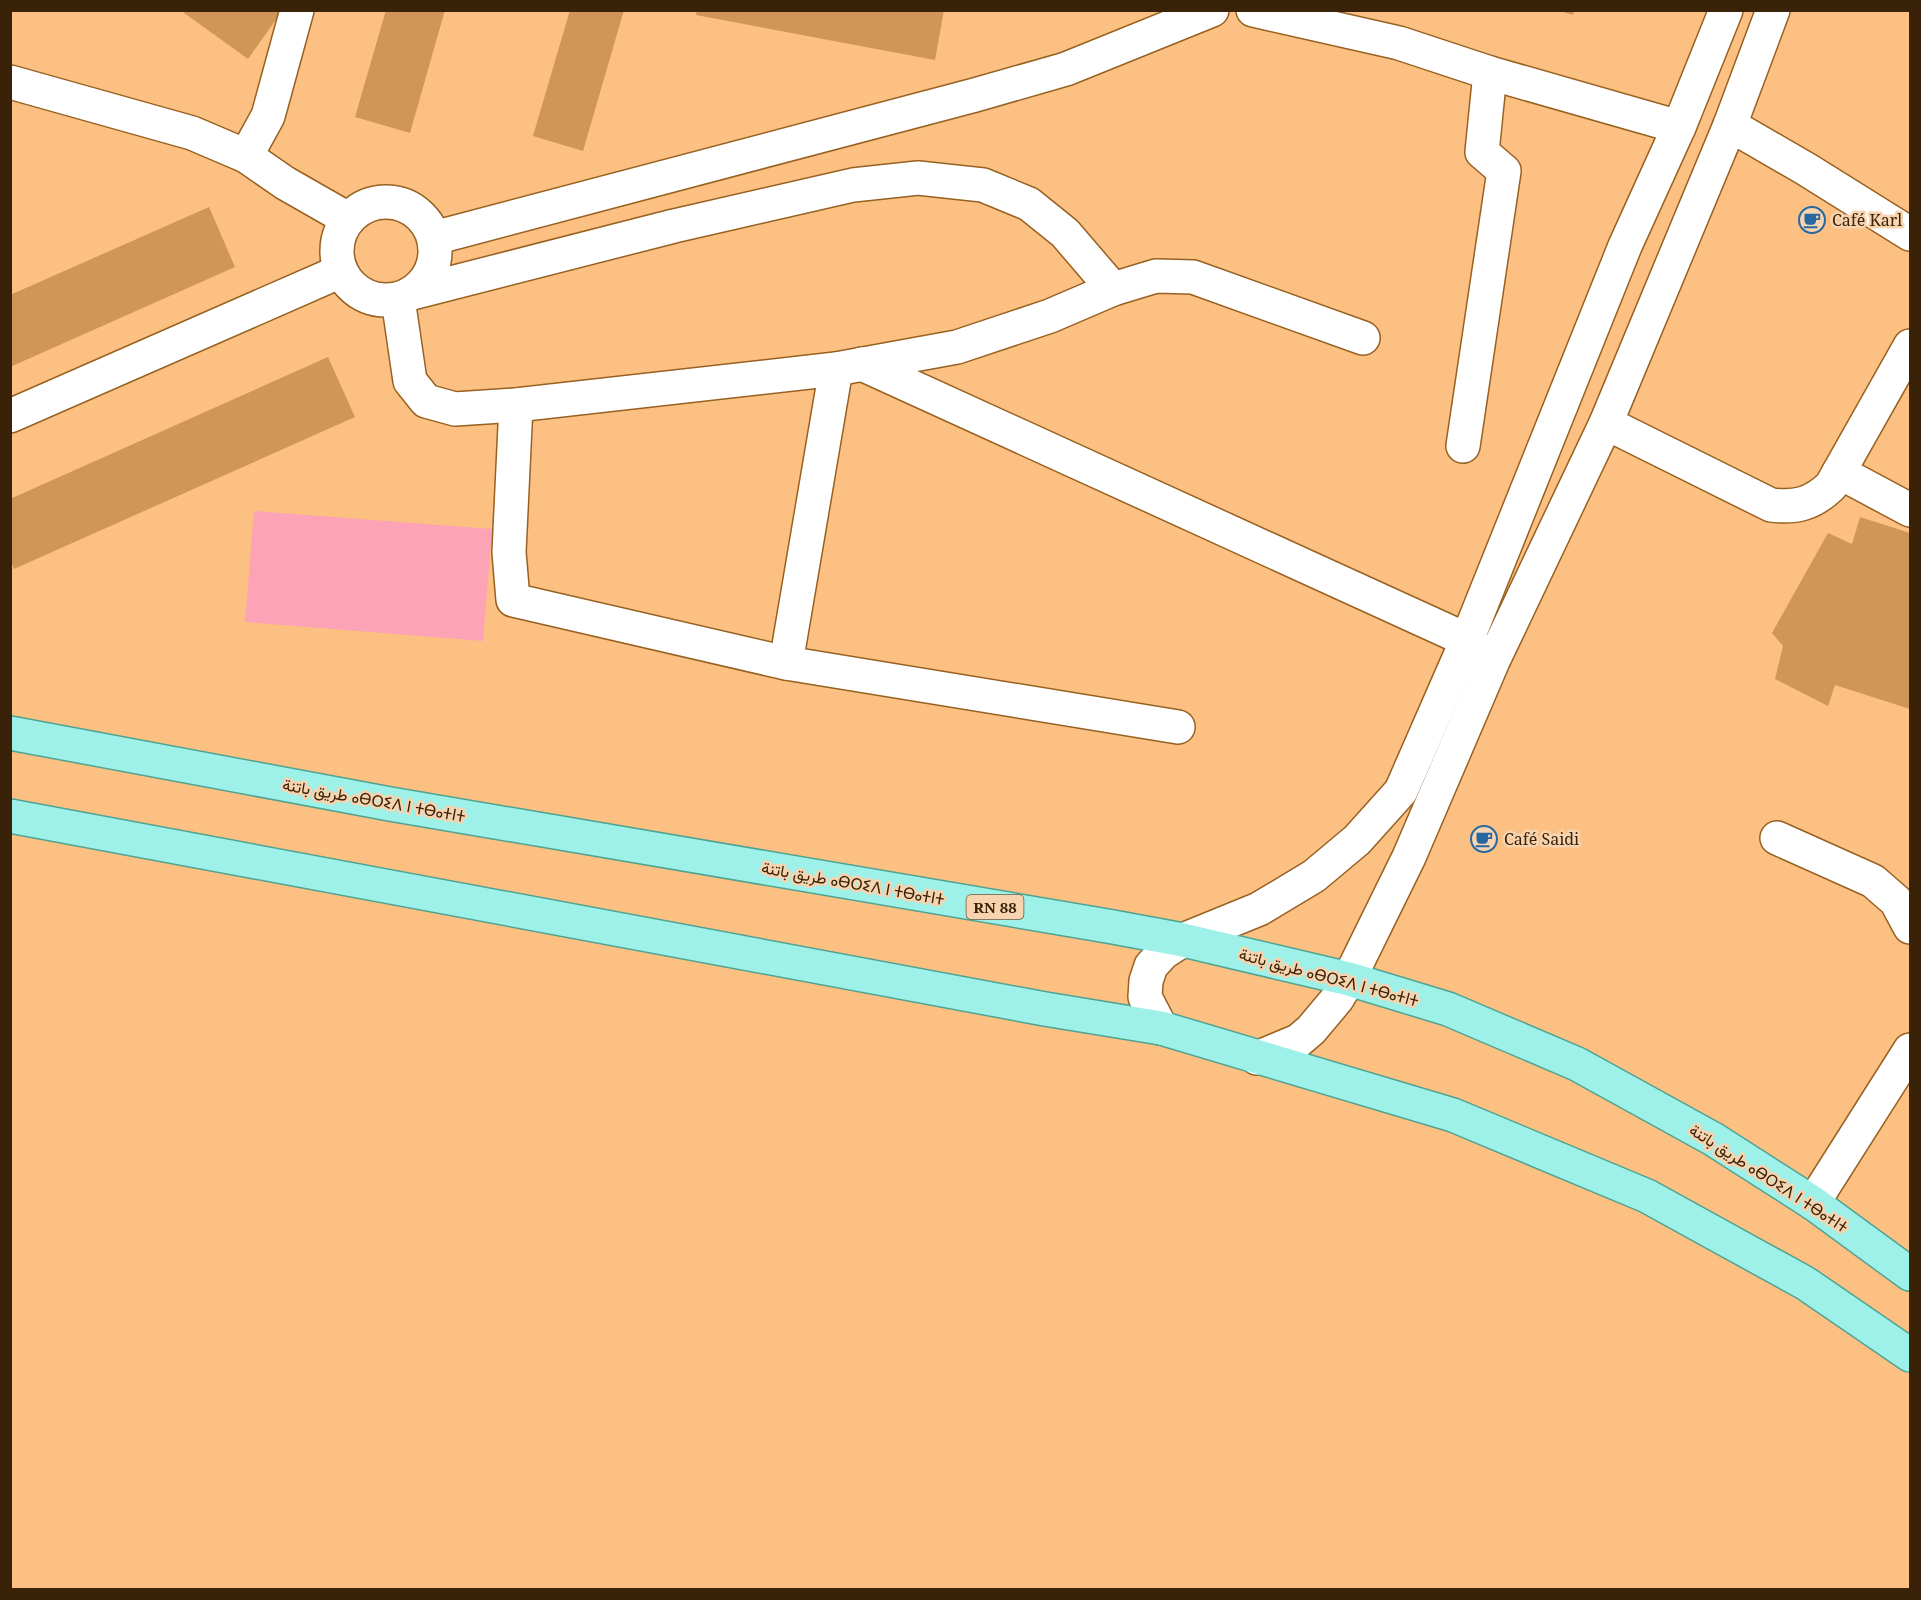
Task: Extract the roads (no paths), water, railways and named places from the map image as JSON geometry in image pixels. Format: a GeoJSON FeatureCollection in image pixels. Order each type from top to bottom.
{"type":"FeatureCollection","features":[{"type":"Feature","properties":{"kind":"main road","name":"طريق باتنة ⴰⴱⵔⵉⴷ ⵏ ⵜⴱⴰⵜⵏⵜ"},"geometry":{"type":"LineString","coordinates":[[10,733],[402,806],[1184,940],[1349,979],[1448,1009],[1577,1064],[1713,1139],[1813,1203],[1911,1274]]}},
{"type":"Feature","properties":{"kind":"main road"},"geometry":{"type":"LineString","coordinates":[[10,816],[1045,1009],[1161,1028],[1453,1115],[1647,1197],[1805,1283],[1911,1355]]}},
{"type":"Feature","properties":{"kind":"street"},"geometry":{"type":"LineString","coordinates":[[246,156],[268,116],[297,10]]}},
{"type":"Feature","properties":{"kind":"street"},"geometry":{"type":"LineString","coordinates":[[434,238],[1066,69],[1212,10]]}},
{"type":"Feature","properties":{"kind":"street"},"geometry":{"type":"LineString","coordinates":[[1253,10],[1399,43],[1490,73],[1679,127]]}},
{"type":"Feature","properties":{"kind":"street"},"geometry":{"type":"LineString","coordinates":[[1161,1028],[1145,997],[1146,981],[1151,966],[1163,953],[1184,940],[1259,909],[1314,876],[1357,840],[1401,791],[1467,640],[1625,246],[1679,127],[1726,10]]}},
{"type":"Feature","properties":{"kind":"street"},"geometry":{"type":"LineString","coordinates":[[1257,1058],[1298,1041],[1311,1030],[1337,999],[1349,979],[1409,857],[1493,661],[1606,423],[1730,125],[1773,10]]}},
{"type":"Feature","properties":{"kind":"street"},"geometry":{"type":"LineString","coordinates":[[1463,446],[1504,171],[1482,152],[1490,73]]}},
{"type":"Feature","properties":{"kind":"street"},"geometry":{"type":"LineString","coordinates":[[10,82],[192,134],[246,156],[285,183],[348,219]]}},
{"type":"Feature","properties":{"kind":"street"},"geometry":{"type":"LineString","coordinates":[[1730,125],[1911,234]]}},
{"type":"Feature","properties":{"kind":"street"},"geometry":{"type":"LineString","coordinates":[[405,296],[425,283],[433,269],[436,254],[434,238],[427,222],[414,210],[397,203],[379,202],[363,208],[348,219],[339,235],[337,253],[341,271],[350,285],[364,296],[380,300],[405,296],[674,226],[853,186],[918,178],[983,185],[1029,204],[1065,233],[1113,289]]}},
{"type":"Feature","properties":{"kind":"street"},"geometry":{"type":"LineString","coordinates":[[10,416],[341,271]]}},
{"type":"Feature","properties":{"kind":"street"},"geometry":{"type":"LineString","coordinates":[[405,296],[410,381],[426,401],[454,409],[516,405],[849,366],[957,347],[1050,316],[1113,289],[1156,276],[1193,277],[1363,338]]}},
{"type":"Feature","properties":{"kind":"street"},"geometry":{"type":"LineString","coordinates":[[1606,423],[1771,506],[1803,505],[1818,498],[1831,486],[1911,346]]}},
{"type":"Feature","properties":{"kind":"street"},"geometry":{"type":"LineString","coordinates":[[849,366],[1467,640],[1493,661]]}},
{"type":"Feature","properties":{"kind":"street"},"geometry":{"type":"LineString","coordinates":[[786,663],[849,366]]}},
{"type":"Feature","properties":{"kind":"street"},"geometry":{"type":"LineString","coordinates":[[516,405],[509,552],[513,600],[786,663],[1178,727]]}},
{"type":"Feature","properties":{"kind":"street"},"geometry":{"type":"LineString","coordinates":[[1839,472],[1911,510]]}},
{"type":"Feature","properties":{"kind":"street"},"geometry":{"type":"LineString","coordinates":[[1777,838],[1873,881],[1896,901],[1911,927]]}},
{"type":"Feature","properties":{"kind":"street"},"geometry":{"type":"LineString","coordinates":[[1813,1203],[1911,1050]]}},
{"type":"Feature","properties":{"kind":"place","name":"Café Karl"},"geometry":{"type":"Point","coordinates":[1812,220]}},
{"type":"Feature","properties":{"kind":"place","name":"Café Saidi"},"geometry":{"type":"Point","coordinates":[1484,839]}}]}
